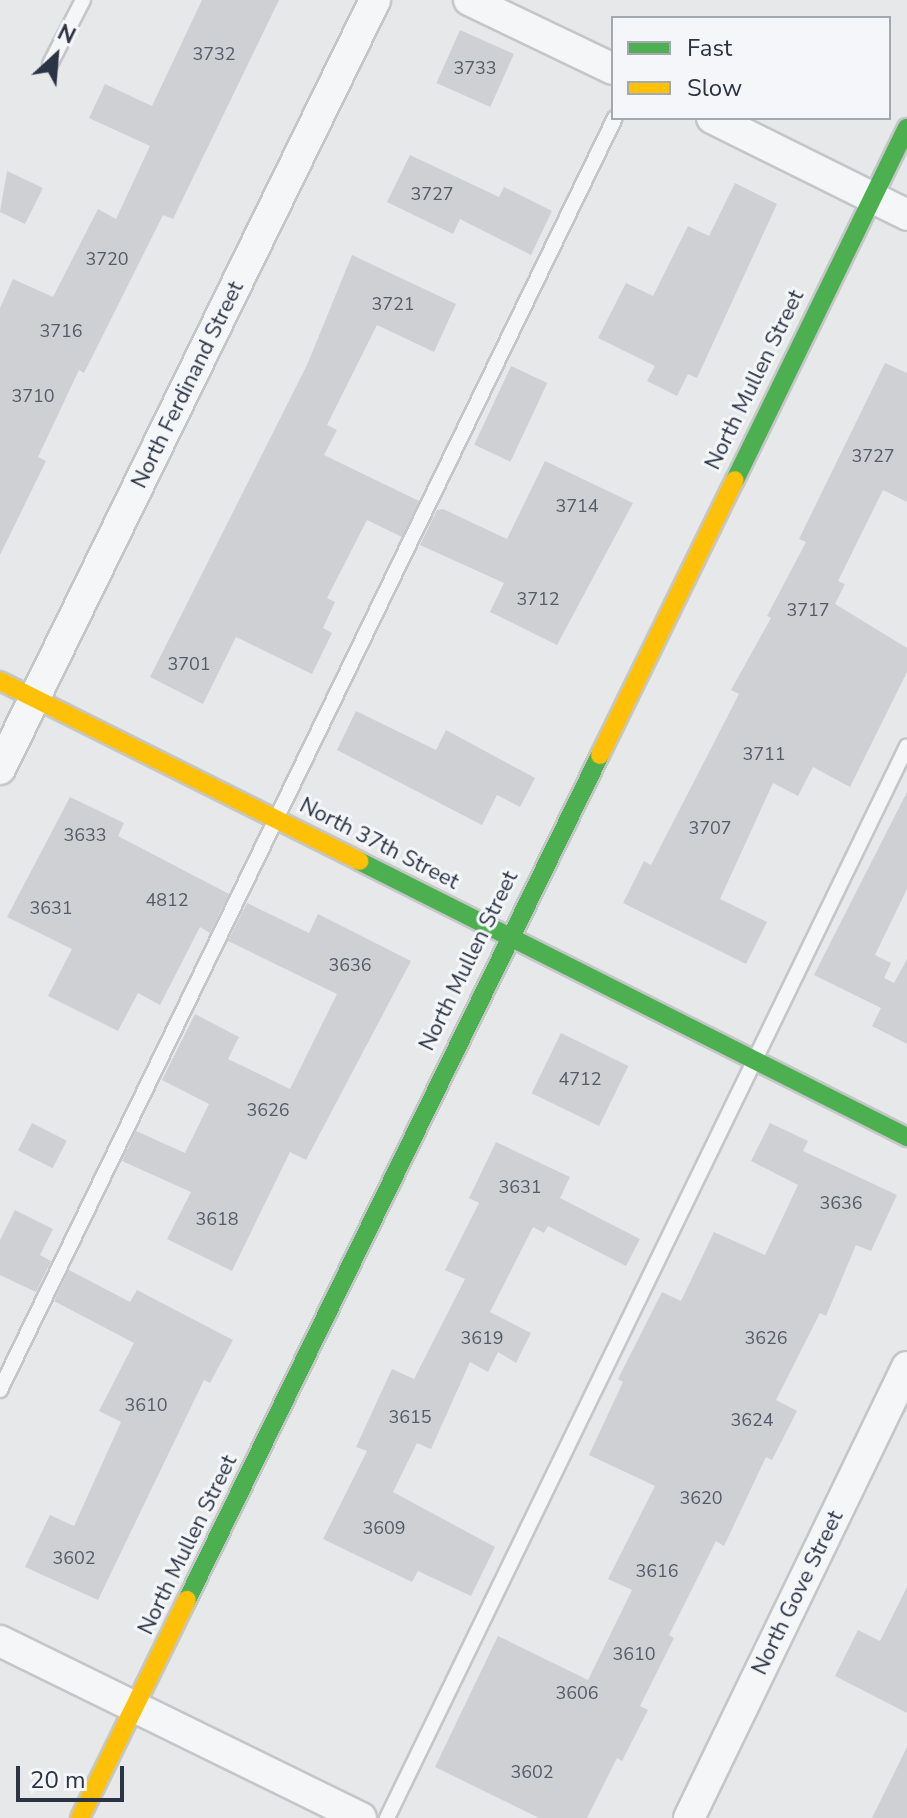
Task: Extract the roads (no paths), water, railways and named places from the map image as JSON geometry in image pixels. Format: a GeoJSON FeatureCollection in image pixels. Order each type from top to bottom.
{"type":"FeatureCollection","features":[{"type":"Feature","properties":{"kind":"street","name":"North Ferdinand Street"},"geometry":{"type":"LineString","coordinates":[[0,769],[375,0]]}},
{"type":"Feature","properties":{"kind":"street"},"geometry":{"type":"LineString","coordinates":[[469,0],[611,68]]}},
{"type":"Feature","properties":{"kind":"street"},"geometry":{"type":"LineString","coordinates":[[716,120],[907,215]]}},
{"type":"Feature","properties":{"kind":"street","name":"North Mullen Street"},"geometry":{"type":"LineString","coordinates":[[80,1818],[507,937],[907,128]]}},
{"type":"Feature","properties":{"kind":"street","name":"North 37th Street"},"geometry":{"type":"LineString","coordinates":[[0,681],[907,1137]]}},
{"type":"Feature","properties":{"kind":"street","name":"North Gove Street"},"geometry":{"type":"LineString","coordinates":[[689,1818],[907,1367]]}},
{"type":"Feature","properties":{"kind":"street"},"geometry":{"type":"LineString","coordinates":[[0,1641],[361,1818]]}},
{"type":"Feature","properties":{"kind":"lane"},"geometry":{"type":"LineString","coordinates":[[50,64],[83,0]]}},
{"type":"Feature","properties":{"kind":"lane"},"geometry":{"type":"LineString","coordinates":[[0,1390],[614,120]]}},
{"type":"Feature","properties":{"kind":"lane"},"geometry":{"type":"LineString","coordinates":[[387,1818],[907,746]]}}]}
